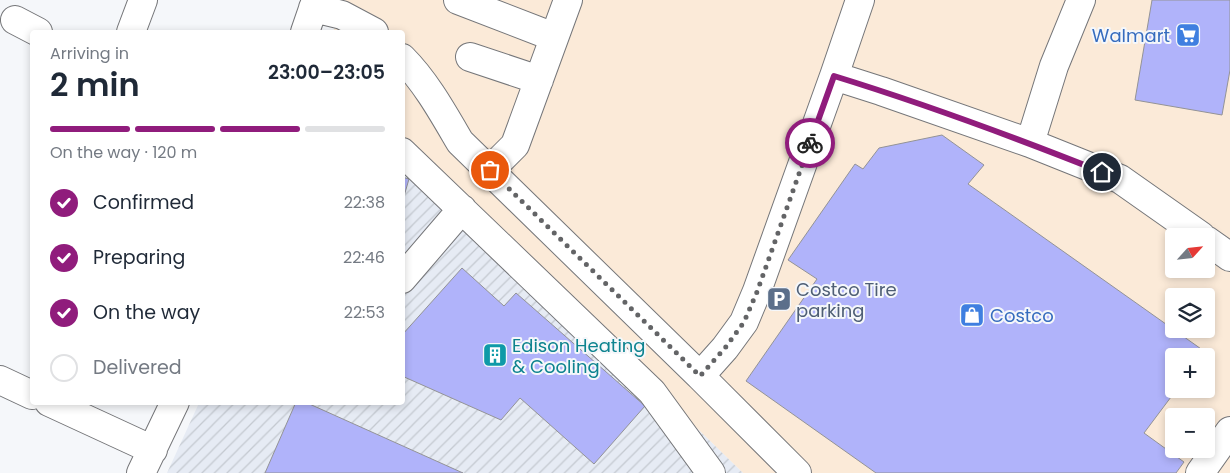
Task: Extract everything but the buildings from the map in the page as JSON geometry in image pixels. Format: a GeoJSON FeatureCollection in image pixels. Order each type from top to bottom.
{"type":"FeatureCollection","features":[{"type":"Feature","properties":{"kind":"street"},"geometry":{"type":"LineString","coordinates":[[132,30],[142,0]]}},
{"type":"Feature","properties":{"kind":"street"},"geometry":{"type":"LineString","coordinates":[[490,170],[515,145],[568,0]]}},
{"type":"Feature","properties":{"kind":"street"},"geometry":{"type":"LineString","coordinates":[[700,376],[725,348],[744,322],[757,292],[860,0]]}},
{"type":"Feature","properties":{"kind":"street"},"geometry":{"type":"LineString","coordinates":[[1030,143],[1054,66],[1081,0]]}},
{"type":"Feature","properties":{"kind":"street"},"geometry":{"type":"LineString","coordinates":[[471,3],[509,9],[554,38]]}},
{"type":"Feature","properties":{"kind":"street"},"geometry":{"type":"LineString","coordinates":[[311,13],[342,15],[370,30]]}},
{"type":"Feature","properties":{"kind":"street"},"geometry":{"type":"LineString","coordinates":[[470,57],[539,80]]}},
{"type":"Feature","properties":{"kind":"street"},"geometry":{"type":"LineString","coordinates":[[405,61],[440,107],[460,142],[797,473]]}},
{"type":"Feature","properties":{"kind":"street"},"geometry":{"type":"LineString","coordinates":[[834,76],[881,90],[1030,143],[1120,179],[1190,228]]}},
{"type":"Feature","properties":{"kind":"street"},"geometry":{"type":"LineString","coordinates":[[405,155],[652,392],[711,473]]}},
{"type":"Feature","properties":{"kind":"street"},"geometry":{"type":"LineString","coordinates":[[405,273],[462,209]]}},
{"type":"Feature","properties":{"kind":"street"},"geometry":{"type":"LineString","coordinates":[[1215,246],[1230,257]]}},
{"type":"Feature","properties":{"kind":"street"},"geometry":{"type":"LineString","coordinates":[[0,380],[30,394]]}},
{"type":"Feature","properties":{"kind":"street"},"geometry":{"type":"LineString","coordinates":[[54,405],[147,462],[174,405]]}},
{"type":"Feature","properties":{"kind":"street"},"geometry":{"type":"LineString","coordinates":[[1200,473],[1230,431]]}},
{"type":"Feature","properties":{"kind":"shaded area"},"geometry":{"type":"Polygon","coordinates":[[[345,0],[1230,0],[1230,473],[743,473],[405,145],[405,30],[334,30],[345,0]]]}},
{"type":"Feature","properties":{"kind":"shaded area"},"geometry":{"type":"Polygon","coordinates":[[[405,145],[743,473],[167,473],[198,405],[405,405],[405,145]]]}},
{"type":"Feature","properties":{"kind":"way so far"},"geometry":{"type":"LineString","coordinates":[[490,170],[700,376],[725,348],[744,322],[757,292],[810,143]]}},
{"type":"Feature","properties":{"kind":"place","name":"Walmart"},"geometry":{"type":"Point","coordinates":[1188,35]}},
{"type":"Feature","properties":{"kind":"place","name":"Costco Tire parking"},"geometry":{"type":"Point","coordinates":[779,299]}},
{"type":"Feature","properties":{"kind":"place","name":"Costco"},"geometry":{"type":"Point","coordinates":[972,315]}},
{"type":"Feature","properties":{"kind":"place","name":"Edison Heating & Cooling"},"geometry":{"type":"Point","coordinates":[495,355]}},
{"type":"Feature","properties":{"kind":"route"},"geometry":{"type":"LineString","coordinates":[[810,143],[834,76],[881,90],[989,128],[1102,172]]}}]}
